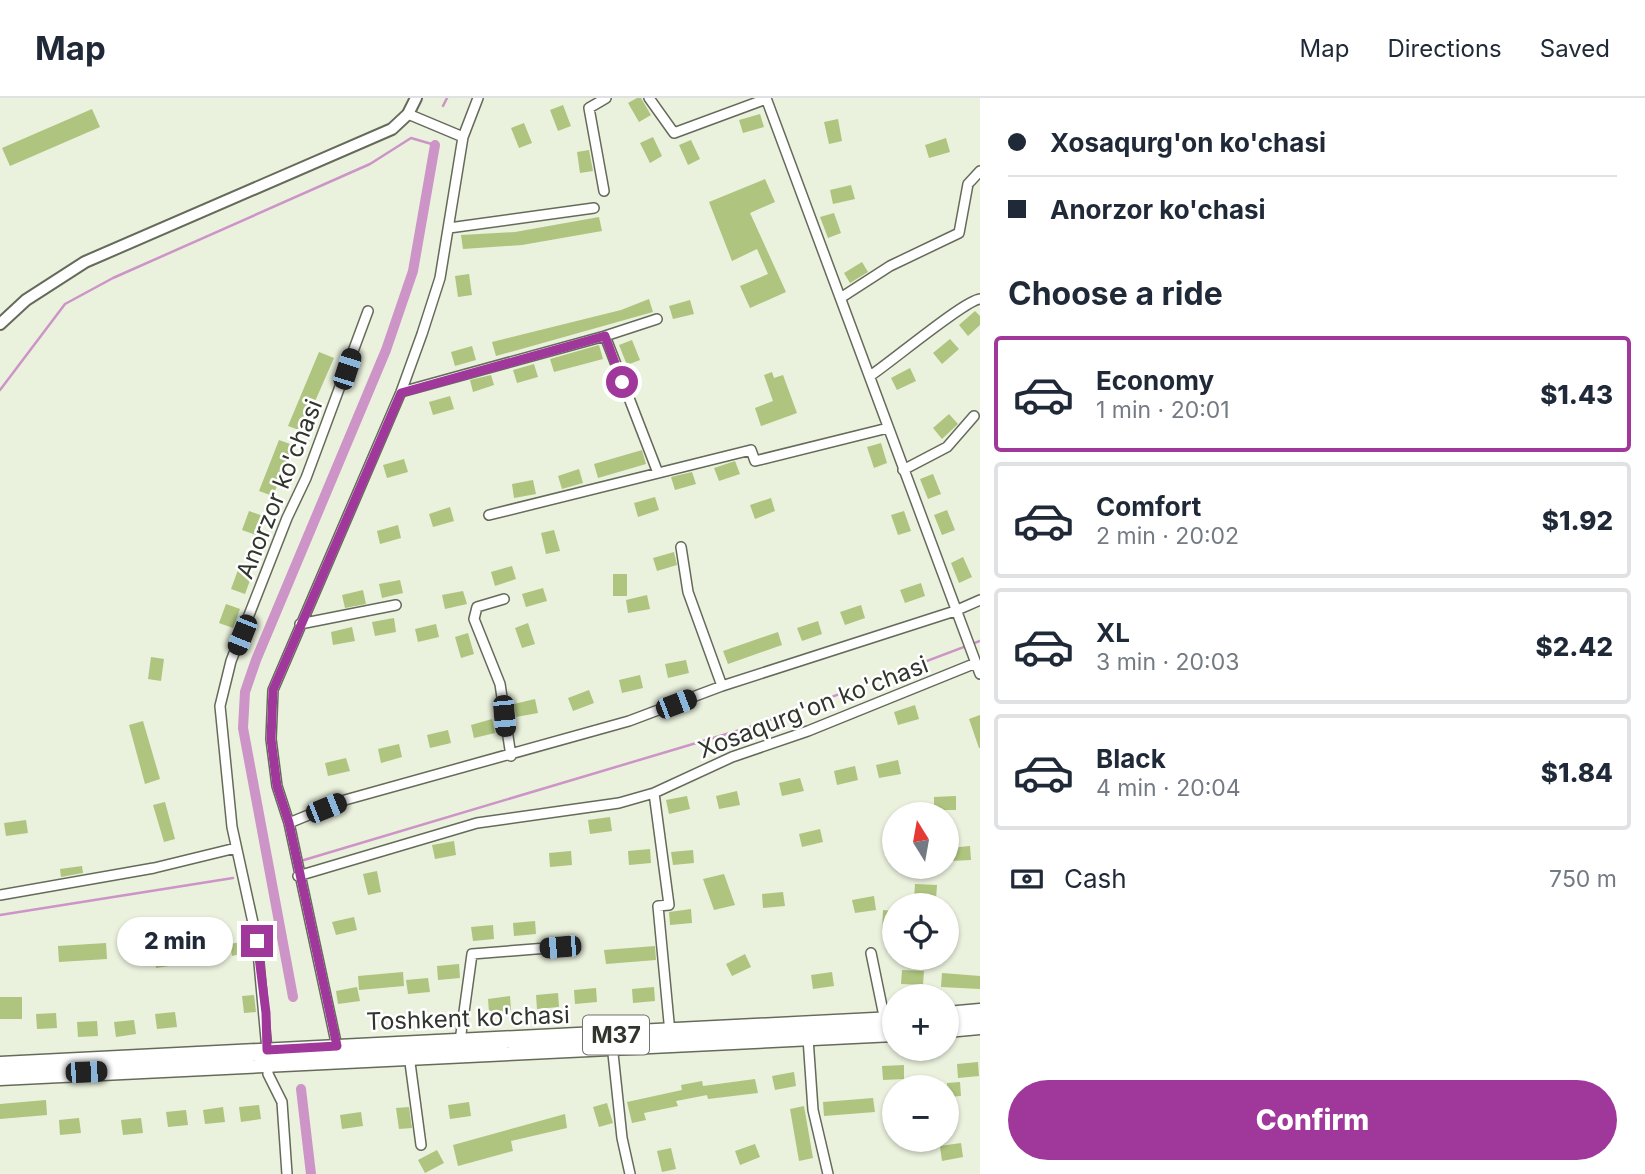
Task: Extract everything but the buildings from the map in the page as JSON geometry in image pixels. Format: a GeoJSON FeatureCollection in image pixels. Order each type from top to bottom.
{"type":"FeatureCollection","features":[{"type":"Feature","properties":{"kind":"highway"},"geometry":{"type":"LineString","coordinates":[[959,1015],[980,1012]]}},
{"type":"Feature","properties":{"kind":"highway","name":"Toshkent ko'chasi"},"geometry":{"type":"LineString","coordinates":[[338,1053],[409,1055],[612,1041],[670,1033],[882,1025]]}},
{"type":"Feature","properties":{"kind":"highway","name":"Toshkent ko'chasi"},"geometry":{"type":"LineString","coordinates":[[338,1053],[460,1041],[808,1038],[882,1026]]}},
{"type":"Feature","properties":{"kind":"highway"},"geometry":{"type":"LineString","coordinates":[[959,1028],[980,1026]]}},
{"type":"Feature","properties":{"kind":"highway","name":"M37"},"geometry":{"type":"LineString","coordinates":[[0,1077],[338,1053]]}},
{"type":"Feature","properties":{"kind":"highway","name":"M37"},"geometry":{"type":"LineString","coordinates":[[0,1065],[267,1057]]}},
{"type":"Feature","properties":{"kind":"street"},"geometry":{"type":"LineString","coordinates":[[0,324],[26,300],[85,262],[392,129],[408,114],[416,98]]}},
{"type":"Feature","properties":{"kind":"street"},"geometry":{"type":"LineString","coordinates":[[338,1053],[298,876],[289,823],[277,786],[271,739],[273,690],[401,393],[440,278],[463,137],[478,98]]}},
{"type":"Feature","properties":{"kind":"street"},"geometry":{"type":"LineString","coordinates":[[604,191],[589,108],[606,98]]}},
{"type":"Feature","properties":{"kind":"street"},"geometry":{"type":"LineString","coordinates":[[649,98],[674,133],[766,98],[980,674]]}},
{"type":"Feature","properties":{"kind":"street"},"geometry":{"type":"LineString","coordinates":[[408,114],[463,137]]}},
{"type":"Feature","properties":{"kind":"street"},"geometry":{"type":"LineString","coordinates":[[842,297],[890,266],[959,233],[968,184],[980,171]]}},
{"type":"Feature","properties":{"kind":"street"},"geometry":{"type":"LineString","coordinates":[[449,229],[594,208]]}},
{"type":"Feature","properties":{"kind":"street"},"geometry":{"type":"LineString","coordinates":[[870,376],[927,336],[959,308],[980,299]]}},
{"type":"Feature","properties":{"kind":"street","name":"Anorzor ko'chasi"},"geometry":{"type":"LineString","coordinates":[[287,1174],[282,1102],[268,1074],[266,1013],[257,941],[236,848],[222,743],[220,706],[224,681],[287,518],[316,453],[368,311]]}},
{"type":"Feature","properties":{"kind":"street"},"geometry":{"type":"LineString","coordinates":[[401,393],[657,319]]}},
{"type":"Feature","properties":{"kind":"street"},"geometry":{"type":"LineString","coordinates":[[605,336],[658,473]]}},
{"type":"Feature","properties":{"kind":"street"},"geometry":{"type":"LineString","coordinates":[[903,470],[947,447],[974,416]]}},
{"type":"Feature","properties":{"kind":"street"},"geometry":{"type":"LineString","coordinates":[[489,515],[751,450],[755,461],[888,428]]}},
{"type":"Feature","properties":{"kind":"street"},"geometry":{"type":"LineString","coordinates":[[681,547],[688,592],[722,685]]}},
{"type":"Feature","properties":{"kind":"street"},"geometry":{"type":"LineString","coordinates":[[504,599],[477,607],[474,619],[500,684],[510,756]]}},
{"type":"Feature","properties":{"kind":"street","name":"Xosaqurg'on ko'chasi"},"geometry":{"type":"LineString","coordinates":[[289,823],[345,800],[629,721],[722,685],[955,611],[980,600]]}},
{"type":"Feature","properties":{"kind":"street"},"geometry":{"type":"LineString","coordinates":[[300,624],[396,605]]}},
{"type":"Feature","properties":{"kind":"street","name":"Xosaqurg'on ko'chasi"},"geometry":{"type":"LineString","coordinates":[[298,876],[477,823],[619,803],[654,793],[732,757],[808,731],[976,663]]}},
{"type":"Feature","properties":{"kind":"street"},"geometry":{"type":"LineString","coordinates":[[654,793],[669,905],[658,906],[670,1033]]}},
{"type":"Feature","properties":{"kind":"street"},"geometry":{"type":"LineString","coordinates":[[0,895],[154,868],[236,848]]}},
{"type":"Feature","properties":{"kind":"street"},"geometry":{"type":"LineString","coordinates":[[460,1041],[472,954],[560,947]]}},
{"type":"Feature","properties":{"kind":"street"},"geometry":{"type":"LineString","coordinates":[[871,953],[882,993]]}},
{"type":"Feature","properties":{"kind":"street"},"geometry":{"type":"LineString","coordinates":[[808,1038],[813,1110],[828,1174]]}},
{"type":"Feature","properties":{"kind":"street"},"geometry":{"type":"LineString","coordinates":[[612,1041],[622,1138],[630,1174]]}},
{"type":"Feature","properties":{"kind":"street"},"geometry":{"type":"LineString","coordinates":[[409,1055],[421,1145]]}},
{"type":"Feature","properties":{"kind":"waterway"},"geometry":{"type":"LineString","coordinates":[[443,106],[447,98]]}},
{"type":"Feature","properties":{"kind":"waterway"},"geometry":{"type":"LineString","coordinates":[[0,390],[65,304],[113,278],[370,164],[411,138],[435,145]]}},
{"type":"Feature","properties":{"kind":"waterway"},"geometry":{"type":"LineString","coordinates":[[293,997],[243,728],[245,692],[386,350],[413,271],[435,145]]}},
{"type":"Feature","properties":{"kind":"waterway"},"geometry":{"type":"LineString","coordinates":[[304,860],[760,724],[980,641]]}},
{"type":"Feature","properties":{"kind":"waterway"},"geometry":{"type":"LineString","coordinates":[[0,915],[233,878]]}},
{"type":"Feature","properties":{"kind":"waterway"},"geometry":{"type":"LineString","coordinates":[[301,1089],[311,1174]]}},
{"type":"Feature","properties":{"kind":"route"},"geometry":{"type":"LineString","coordinates":[[257,941],[266,1013],[267,1050],[337,1046],[334,1021],[319,974],[303,901],[289,823],[277,786],[271,739],[273,690],[336,538],[401,393],[605,336],[622,382]]}}]}
